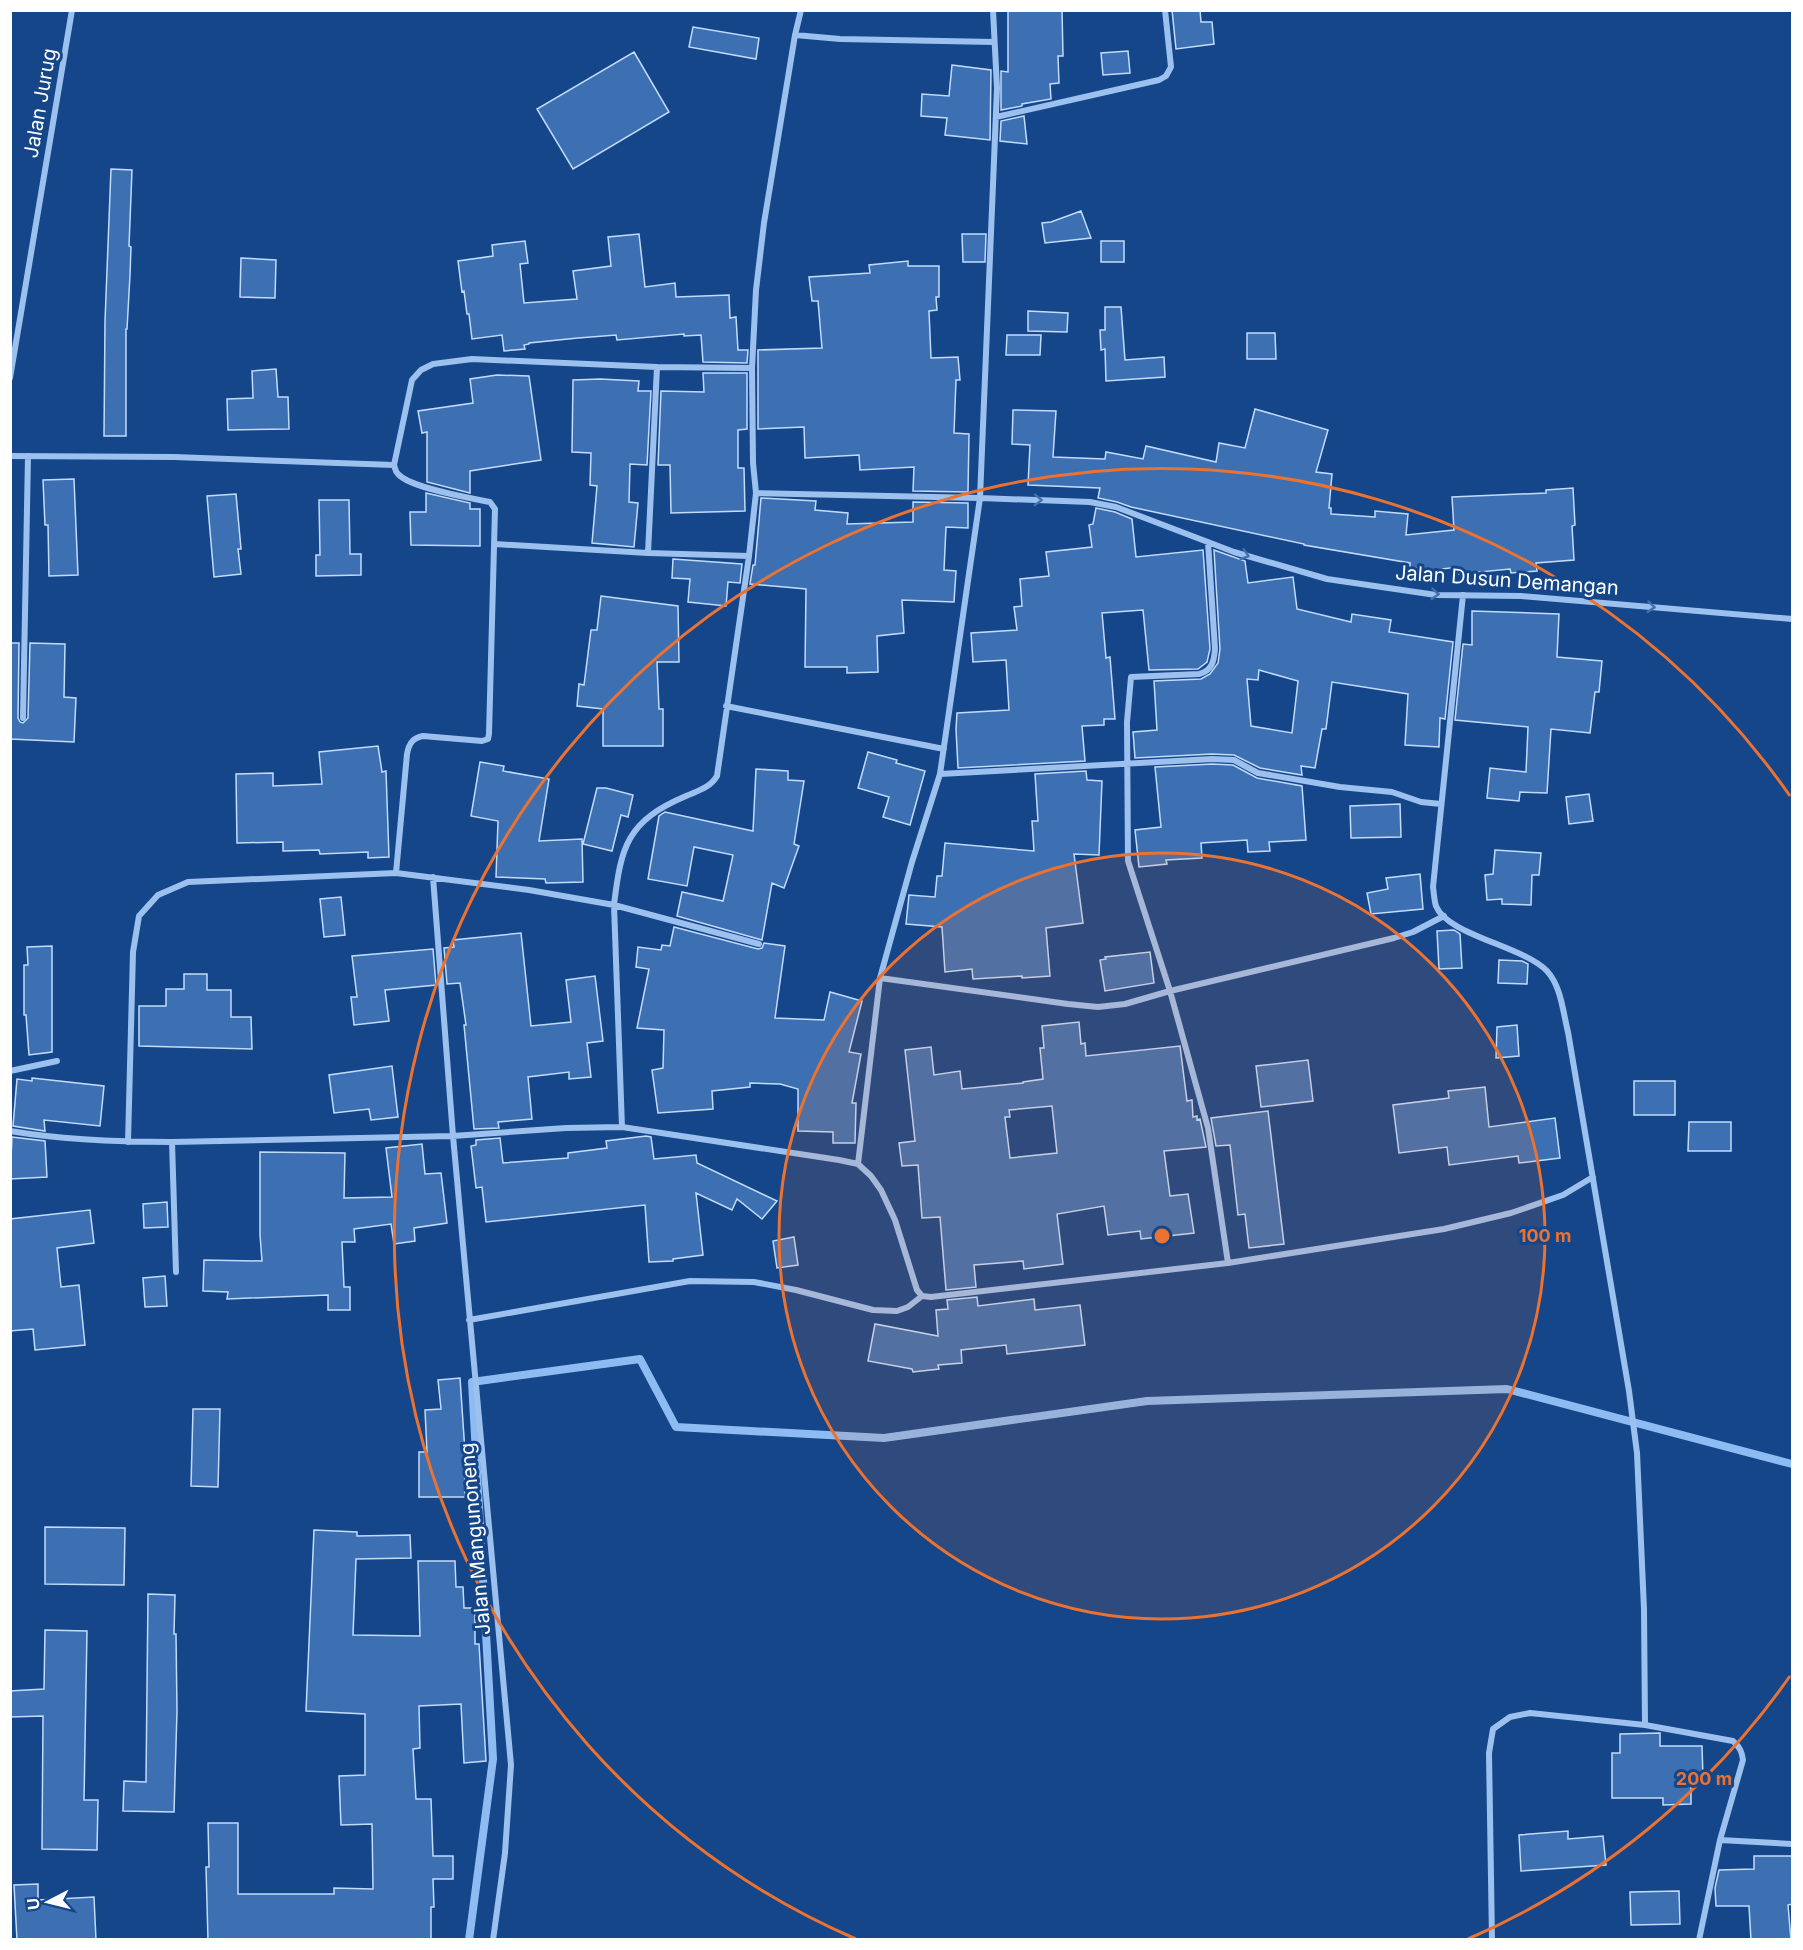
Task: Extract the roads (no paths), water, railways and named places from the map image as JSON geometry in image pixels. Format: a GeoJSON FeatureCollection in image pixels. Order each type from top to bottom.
{"type":"FeatureCollection","features":[{"type":"Feature","properties":{"kind":"street","name":"Jalan Jurug"},"geometry":{"type":"LineString","coordinates":[[10,378],[72,10]]}},
{"type":"Feature","properties":{"kind":"street"},"geometry":{"type":"LineString","coordinates":[[622,1127],[614,905],[618,869],[626,844],[635,829],[652,813],[709,785],[717,776],[756,493],[753,463],[752,368],[756,290],[764,223],[801,10]]}},
{"type":"Feature","properties":{"kind":"street"},"geometry":{"type":"LineString","coordinates":[[858,1164],[880,978],[912,862],[940,774],[980,498],[997,88],[993,10]]}},
{"type":"Feature","properties":{"kind":"street"},"geometry":{"type":"LineString","coordinates":[[996,117],[1159,80],[1166,76],[1172,67],[1165,10]]}},
{"type":"Feature","properties":{"kind":"street"},"geometry":{"type":"LineString","coordinates":[[795,35],[840,39],[994,42]]}},
{"type":"Feature","properties":{"kind":"street"},"geometry":{"type":"LineString","coordinates":[[396,873],[407,753],[411,743],[417,737],[423,736],[482,741],[488,738],[489,734],[495,509],[493,504],[436,491],[398,474],[394,465],[412,380],[421,370],[433,364],[472,359],[657,367],[752,368]]}},
{"type":"Feature","properties":{"kind":"street"},"geometry":{"type":"LineString","coordinates":[[648,553],[657,367]]}},
{"type":"Feature","properties":{"kind":"street"},"geometry":{"type":"LineString","coordinates":[[10,456],[174,457],[394,465]]}},
{"type":"Feature","properties":{"kind":"street"},"geometry":{"type":"LineString","coordinates":[[23,718],[28,456]]}},
{"type":"Feature","properties":{"kind":"street","name":"Jalan Dusun Demangan"},"geometry":{"type":"LineString","coordinates":[[756,493],[1090,502],[1116,507],[1234,552],[1327,579],[1436,595],[1521,596],[1792,619]]}},
{"type":"Feature","properties":{"kind":"street"},"geometry":{"type":"LineString","coordinates":[[1208,542],[1215,659],[1211,668],[1199,674],[1131,677],[1127,722],[1128,861],[1170,991],[1208,1128],[1228,1263]]}},
{"type":"Feature","properties":{"kind":"street"},"geometry":{"type":"LineString","coordinates":[[495,544],[749,556]]}},
{"type":"Feature","properties":{"kind":"street"},"geometry":{"type":"LineString","coordinates":[[1462,595],[1433,887],[1436,907],[1458,927],[1529,958],[1548,972],[1560,996],[1593,1177],[1629,1391],[1637,1453],[1644,1609],[1645,1725]]}},
{"type":"Feature","properties":{"kind":"street"},"geometry":{"type":"LineString","coordinates":[[726,706],[944,749]]}},
{"type":"Feature","properties":{"kind":"street"},"geometry":{"type":"LineString","coordinates":[[940,774],[1212,759],[1234,760],[1258,772],[1340,787],[1392,792],[1421,802],[1441,804]]}},
{"type":"Feature","properties":{"kind":"street"},"geometry":{"type":"LineString","coordinates":[[128,1142],[134,952],[139,915],[158,895],[188,882],[396,873],[433,877],[529,890],[614,905],[759,944]]}},
{"type":"Feature","properties":{"kind":"street","name":"Jalan Mangunoneng"},"geometry":{"type":"LineString","coordinates":[[433,877],[453,1136],[511,1765],[505,1853],[493,1940]]}},
{"type":"Feature","properties":{"kind":"street"},"geometry":{"type":"LineString","coordinates":[[880,978],[1098,1007],[1125,1004],[1170,991],[1394,938],[1413,932],[1444,916]]}},
{"type":"Feature","properties":{"kind":"street"},"geometry":{"type":"LineString","coordinates":[[10,1071],[57,1061]]}},
{"type":"Feature","properties":{"kind":"street"},"geometry":{"type":"LineString","coordinates":[[10,1131],[128,1142],[172,1142],[453,1136],[566,1128],[622,1127],[805,1154],[858,1164],[871,1176],[881,1190],[895,1220],[917,1290],[922,1296]]}},
{"type":"Feature","properties":{"kind":"street"},"geometry":{"type":"LineString","coordinates":[[172,1142],[176,1272]]}},
{"type":"Feature","properties":{"kind":"street"},"geometry":{"type":"LineString","coordinates":[[470,1320],[690,1281],[754,1282],[796,1290],[873,1310],[897,1311],[922,1296],[954,1295],[1228,1263],[1443,1229],[1511,1213],[1563,1195],[1593,1177]]}},
{"type":"Feature","properties":{"kind":"street"},"geometry":{"type":"LineString","coordinates":[[1492,1940],[1489,1753],[1493,1729],[1510,1717],[1530,1713],[1645,1725],[1733,1741],[1738,1746],[1743,1760],[1720,1840],[1699,1940]]}},
{"type":"Feature","properties":{"kind":"street"},"geometry":{"type":"LineString","coordinates":[[1720,1840],[1792,1845]]}},
{"type":"Feature","properties":{"kind":"waterway"},"geometry":{"type":"LineString","coordinates":[[469,1940],[493,1759],[472,1382],[640,1359],[676,1427],[884,1438],[1147,1401],[1507,1389],[1792,1464]]}}]}
